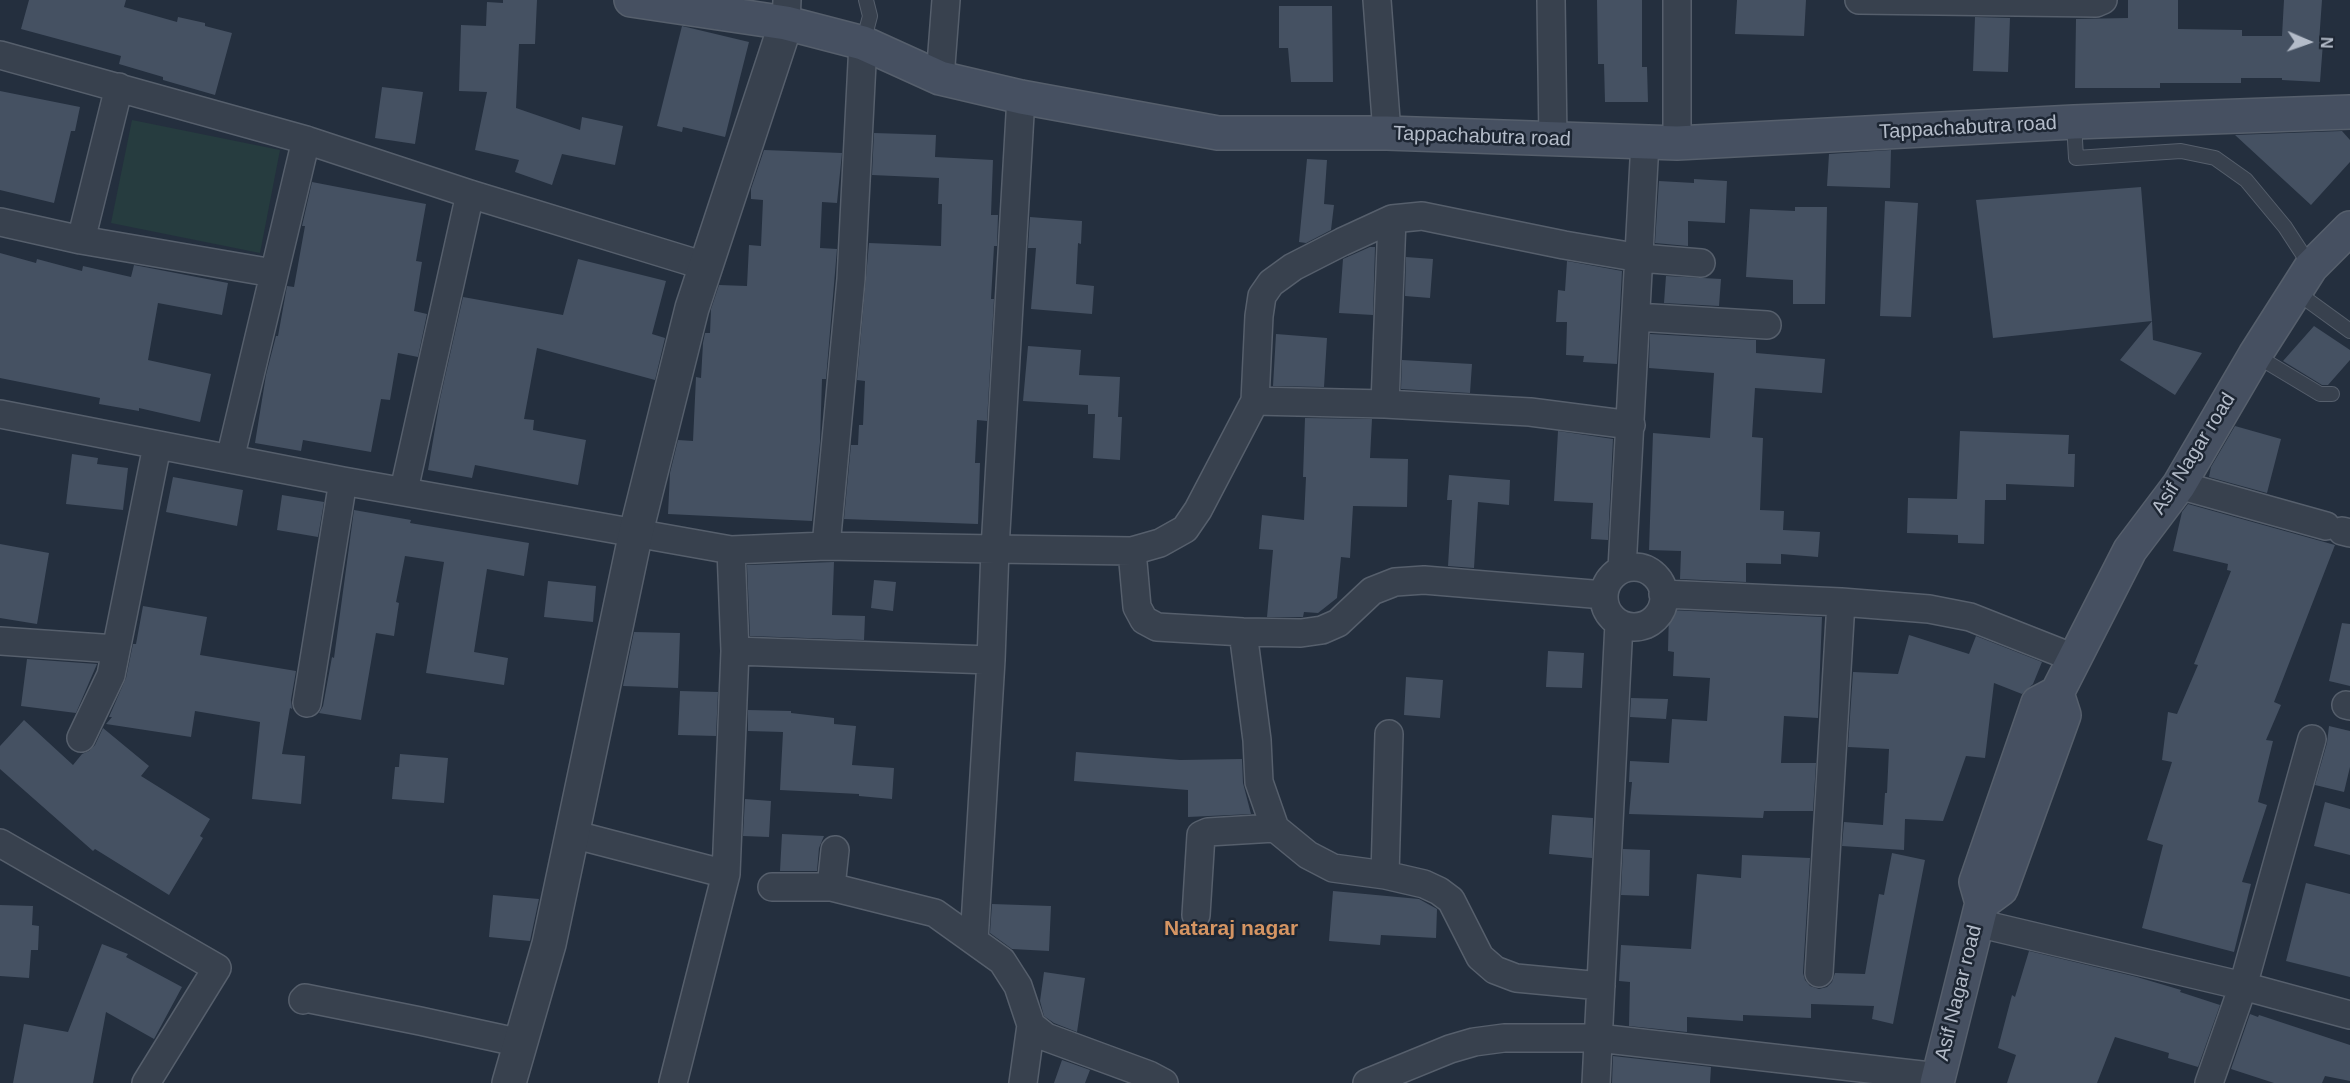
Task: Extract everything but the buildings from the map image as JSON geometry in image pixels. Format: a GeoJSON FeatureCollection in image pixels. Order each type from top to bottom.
{"type":"FeatureCollection","features":[{"type":"Feature","properties":{"kind":"main road","name":"Tappachabutra road"},"geometry":{"type":"LineString","coordinates":[[631,0],[786,11],[940,78],[1021,97],[1218,133],[1387,133],[1677,143],[2074,122],[2349,114]]}},
{"type":"Feature","properties":{"kind":"main road","name":"Asif Nagar road"},"geometry":{"type":"LineString","coordinates":[[1938,1080],[1980,913],[2001,889],[2064,715],[2057,693],[2130,550],[2179,485],[2255,355],[2303,279],[2350,228]]}},
{"type":"Feature","properties":{"kind":"street"},"geometry":{"type":"LineString","coordinates":[[940,78],[946,0]]}},
{"type":"Feature","properties":{"kind":"street"},"geometry":{"type":"LineString","coordinates":[[1377,0],[1387,133]]}},
{"type":"Feature","properties":{"kind":"street"},"geometry":{"type":"LineString","coordinates":[[1551,0],[1553,140]]}},
{"type":"Feature","properties":{"kind":"street"},"geometry":{"type":"LineString","coordinates":[[1677,0],[1677,143]]}},
{"type":"Feature","properties":{"kind":"street"},"geometry":{"type":"LineString","coordinates":[[1871,0],[2096,3],[2103,0]]}},
{"type":"Feature","properties":{"kind":"street"},"geometry":{"type":"LineString","coordinates":[[509,1083],[549,944],[636,532],[692,308],[786,11]]}},
{"type":"Feature","properties":{"kind":"street"},"geometry":{"type":"LineString","coordinates":[[826,546],[851,279],[863,43]]}},
{"type":"Feature","properties":{"kind":"street"},"geometry":{"type":"LineString","coordinates":[[0,55],[306,140],[470,194],[705,266]]}},
{"type":"Feature","properties":{"kind":"street"},"geometry":{"type":"LineString","coordinates":[[81,240],[119,87]]}},
{"type":"Feature","properties":{"kind":"street"},"geometry":{"type":"LineString","coordinates":[[974,941],[1021,97]]}},
{"type":"Feature","properties":{"kind":"street"},"geometry":{"type":"LineString","coordinates":[[230,459],[306,140]]}},
{"type":"Feature","properties":{"kind":"street"},"geometry":{"type":"LineString","coordinates":[[1623,569],[1645,142]]}},
{"type":"Feature","properties":{"kind":"street"},"geometry":{"type":"LineString","coordinates":[[404,490],[470,194]]}},
{"type":"Feature","properties":{"kind":"street"},"geometry":{"type":"LineString","coordinates":[[0,414],[343,481],[404,490],[731,550],[826,546],[1132,551],[1160,543],[1185,529],[1198,510],[1255,401],[1262,296],[1271,283],[1293,267],[1392,219],[1422,216],[1640,258],[1701,263]]}},
{"type":"Feature","properties":{"kind":"street"},"geometry":{"type":"LineString","coordinates":[[1385,404],[1392,219]]}},
{"type":"Feature","properties":{"kind":"street"},"geometry":{"type":"LineString","coordinates":[[0,222],[81,240],[273,273]]}},
{"type":"Feature","properties":{"kind":"street"},"geometry":{"type":"LineString","coordinates":[[1636,317],[1767,325]]}},
{"type":"Feature","properties":{"kind":"street"},"geometry":{"type":"LineString","coordinates":[[1255,401],[1385,404],[1530,412],[1631,425]]}},
{"type":"Feature","properties":{"kind":"street"},"geometry":{"type":"LineString","coordinates":[[81,738],[111,675],[157,446]]}},
{"type":"Feature","properties":{"kind":"street"},"geometry":{"type":"LineString","coordinates":[[307,703],[343,481]]}},
{"type":"Feature","properties":{"kind":"street"},"geometry":{"type":"LineString","coordinates":[[2179,485],[2340,530]]}},
{"type":"Feature","properties":{"kind":"street"},"geometry":{"type":"LineString","coordinates":[[673,1083],[726,874],[735,651],[731,550]]}},
{"type":"Feature","properties":{"kind":"street"},"geometry":{"type":"LineString","coordinates":[[1132,551],[1137,607],[1144,620],[1157,627],[1243,632],[1301,633],[1322,630],[1338,623],[1372,591],[1395,582],[1424,580],[1604,595]]}},
{"type":"Feature","properties":{"kind":"street"},"geometry":{"type":"LineString","coordinates":[[1641,568],[1649,571],[1661,586],[1663,594],[1660,610],[1650,622],[1635,627],[1619,623],[1607,611],[1604,595],[1610,579],[1623,569],[1641,568]]}},
{"type":"Feature","properties":{"kind":"street"},"geometry":{"type":"LineString","coordinates":[[1663,594],[1841,602],[1929,609],[1970,617],[2074,658]]}},
{"type":"Feature","properties":{"kind":"street"},"geometry":{"type":"LineString","coordinates":[[1819,973],[1841,602]]}},
{"type":"Feature","properties":{"kind":"street"},"geometry":{"type":"LineString","coordinates":[[1596,1083],[1619,623]]}},
{"type":"Feature","properties":{"kind":"street"},"geometry":{"type":"LineString","coordinates":[[1243,632],[1257,740],[1259,782],[1275,828],[1308,855],[1333,868],[1424,884],[1439,891],[1451,900],[1480,957],[1495,970],[1516,978],[1601,986]]}},
{"type":"Feature","properties":{"kind":"street"},"geometry":{"type":"LineString","coordinates":[[0,641],[116,649]]}},
{"type":"Feature","properties":{"kind":"street"},"geometry":{"type":"LineString","coordinates":[[735,651],[991,660]]}},
{"type":"Feature","properties":{"kind":"street"},"geometry":{"type":"LineString","coordinates":[[1384,876],[1389,734]]}},
{"type":"Feature","properties":{"kind":"street"},"geometry":{"type":"LineString","coordinates":[[2209,1083],[2243,986],[2312,739]]}},
{"type":"Feature","properties":{"kind":"street"},"geometry":{"type":"LineString","coordinates":[[1196,915],[1201,835],[1208,832],[1275,828]]}},
{"type":"Feature","properties":{"kind":"street"},"geometry":{"type":"LineString","coordinates":[[572,834],[726,874]]}},
{"type":"Feature","properties":{"kind":"street"},"geometry":{"type":"LineString","coordinates":[[0,843],[217,968],[146,1083]]}},
{"type":"Feature","properties":{"kind":"street"},"geometry":{"type":"LineString","coordinates":[[831,887],[835,850]]}},
{"type":"Feature","properties":{"kind":"street"},"geometry":{"type":"LineString","coordinates":[[772,887],[831,887],[935,913],[1002,961],[1018,986],[1031,1025],[1023,1083]]}},
{"type":"Feature","properties":{"kind":"street"},"geometry":{"type":"LineString","coordinates":[[1980,913],[2350,1015]]}},
{"type":"Feature","properties":{"kind":"street"},"geometry":{"type":"LineString","coordinates":[[303,1000],[420,1021],[521,1043]]}},
{"type":"Feature","properties":{"kind":"street"},"geometry":{"type":"LineString","coordinates":[[1031,1025],[1046,1037],[1149,1075],[1164,1083]]}},
{"type":"Feature","properties":{"kind":"street"},"geometry":{"type":"LineString","coordinates":[[1367,1083],[1450,1049],[1474,1042],[1504,1038],[1598,1038],[1938,1080]]}},
{"type":"Feature","properties":{"kind":"lane"},"geometry":{"type":"LineString","coordinates":[[863,43],[870,16],[866,0]]}},
{"type":"Feature","properties":{"kind":"lane"},"geometry":{"type":"LineString","coordinates":[[2074,122],[2076,159],[2181,152],[2215,158],[2246,180],[2285,227],[2303,279],[2350,331]]}},
{"type":"Feature","properties":{"kind":"lane"},"geometry":{"type":"LineString","coordinates":[[2255,355],[2320,394],[2332,394]]}},
{"type":"Feature","properties":{"kind":"green space"},"geometry":{"type":"Polygon","coordinates":[[[132,120],[280,150],[260,253],[111,223],[132,120]]]}},
{"type":"Feature","properties":{"kind":"district","name":"Nataraj nagar"},"geometry":{"type":"Point","coordinates":[1231,929]}}]}
